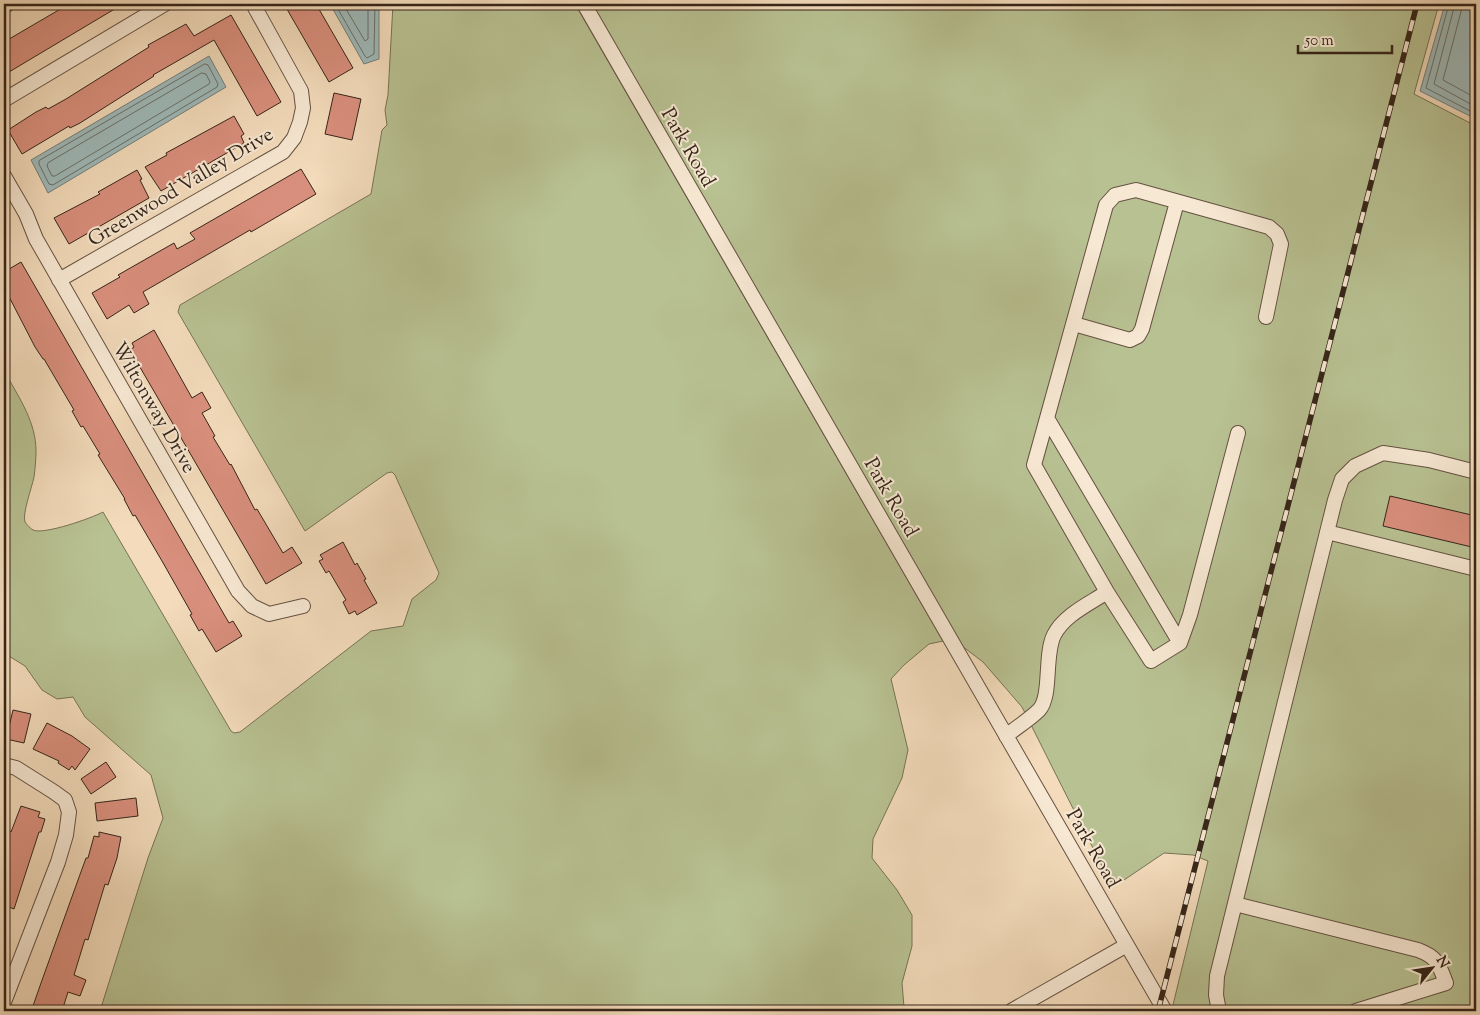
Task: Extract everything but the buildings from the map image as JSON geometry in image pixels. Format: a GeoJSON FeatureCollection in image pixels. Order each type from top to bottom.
{"type":"FeatureCollection","features":[{"type":"Feature","properties":{"kind":"street"},"geometry":{"type":"LineString","coordinates":[[4,6],[8,4]]}},
{"type":"Feature","properties":{"kind":"street"},"geometry":{"type":"LineString","coordinates":[[4,100],[165,4]]}},
{"type":"Feature","properties":{"kind":"street","name":"Greenwood Valley Drive"},"geometry":{"type":"LineString","coordinates":[[59,280],[283,152],[294,138],[303,108],[301,90],[253,4]]}},
{"type":"Feature","properties":{"kind":"street","name":"Park Road"},"geometry":{"type":"LineString","coordinates":[[584,4],[1165,1011]]}},
{"type":"Feature","properties":{"kind":"street","name":"Wiltonway Drive"},"geometry":{"type":"LineString","coordinates":[[4,176],[26,214],[36,239],[59,280],[238,591],[252,606],[269,614],[303,606]]}},
{"type":"Feature","properties":{"kind":"street"},"geometry":{"type":"LineString","coordinates":[[1238,433],[1190,615],[1180,643],[1151,661],[1107,592],[1034,465],[1106,205],[1115,195],[1136,190],[1269,227],[1277,234],[1282,244],[1266,317]]}},
{"type":"Feature","properties":{"kind":"street"},"geometry":{"type":"LineString","coordinates":[[1074,324],[1130,340],[1138,336],[1142,329],[1177,202]]}},
{"type":"Feature","properties":{"kind":"street"},"geometry":{"type":"LineString","coordinates":[[1047,418],[1180,643]]}},
{"type":"Feature","properties":{"kind":"street"},"geometry":{"type":"LineString","coordinates":[[1220,1011],[1216,995],[1217,976],[1334,500],[1342,479],[1354,466],[1383,453],[1429,460],[1476,472]]}},
{"type":"Feature","properties":{"kind":"street"},"geometry":{"type":"LineString","coordinates":[[1327,532],[1476,569]]}},
{"type":"Feature","properties":{"kind":"street"},"geometry":{"type":"LineString","coordinates":[[1006,736],[1040,709],[1045,699],[1050,646],[1054,634],[1073,614],[1107,592]]}},
{"type":"Feature","properties":{"kind":"street"},"geometry":{"type":"LineString","coordinates":[[4,764],[16,768],[65,800],[69,812],[66,835],[58,862],[4,1002]]}},
{"type":"Feature","properties":{"kind":"street"},"geometry":{"type":"LineString","coordinates":[[1235,904],[1418,950],[1433,957],[1440,966],[1446,983],[1356,1011]]}},
{"type":"Feature","properties":{"kind":"street"},"geometry":{"type":"LineString","coordinates":[[1011,1011],[1127,945]]}},
{"type":"Feature","properties":{"kind":"green space"},"geometry":{"type":"Polygon","coordinates":[[[393,4],[575,4],[943,641],[929,644],[891,679],[908,750],[902,778],[873,839],[872,858],[897,890],[912,915],[912,946],[902,983],[904,1007],[902,1011],[100,1011],[148,858],[163,818],[151,775],[85,717],[73,697],[57,699],[42,690],[25,666],[4,653],[4,372],[26,412],[35,441],[34,477],[26,507],[25,522],[33,530],[47,530],[79,522],[103,512],[231,731],[234,733],[240,732],[371,631],[403,626],[412,599],[436,580],[439,573],[395,475],[392,472],[387,473],[305,531],[178,312],[180,305],[371,194],[382,130],[387,125],[385,110],[388,95],[393,4]]]}},
{"type":"Feature","properties":{"kind":"green space"},"geometry":{"type":"Polygon","coordinates":[[[592,4],[1439,4],[1414,94],[1476,126],[1476,1011],[1173,1011],[1208,861],[1193,855],[1164,853],[1124,880],[1110,882],[1022,707],[983,662],[962,646],[592,4]]]}},
{"type":"Feature","properties":{"kind":"water"},"geometry":{"type":"Polygon","coordinates":[[[330,4],[379,4],[379,59],[364,64],[330,4]]]}},
{"type":"Feature","properties":{"kind":"water"},"geometry":{"type":"Polygon","coordinates":[[[1445,4],[1476,4],[1476,119],[1420,91],[1445,4]]]}},
{"type":"Feature","properties":{"kind":"water"},"geometry":{"type":"Polygon","coordinates":[[[209,56],[226,87],[48,193],[31,160],[209,56]]]}},
{"type":"Feature","properties":{"kind":"railway"},"geometry":{"type":"LineString","coordinates":[[1158,1011],[1417,4]]}}]}
